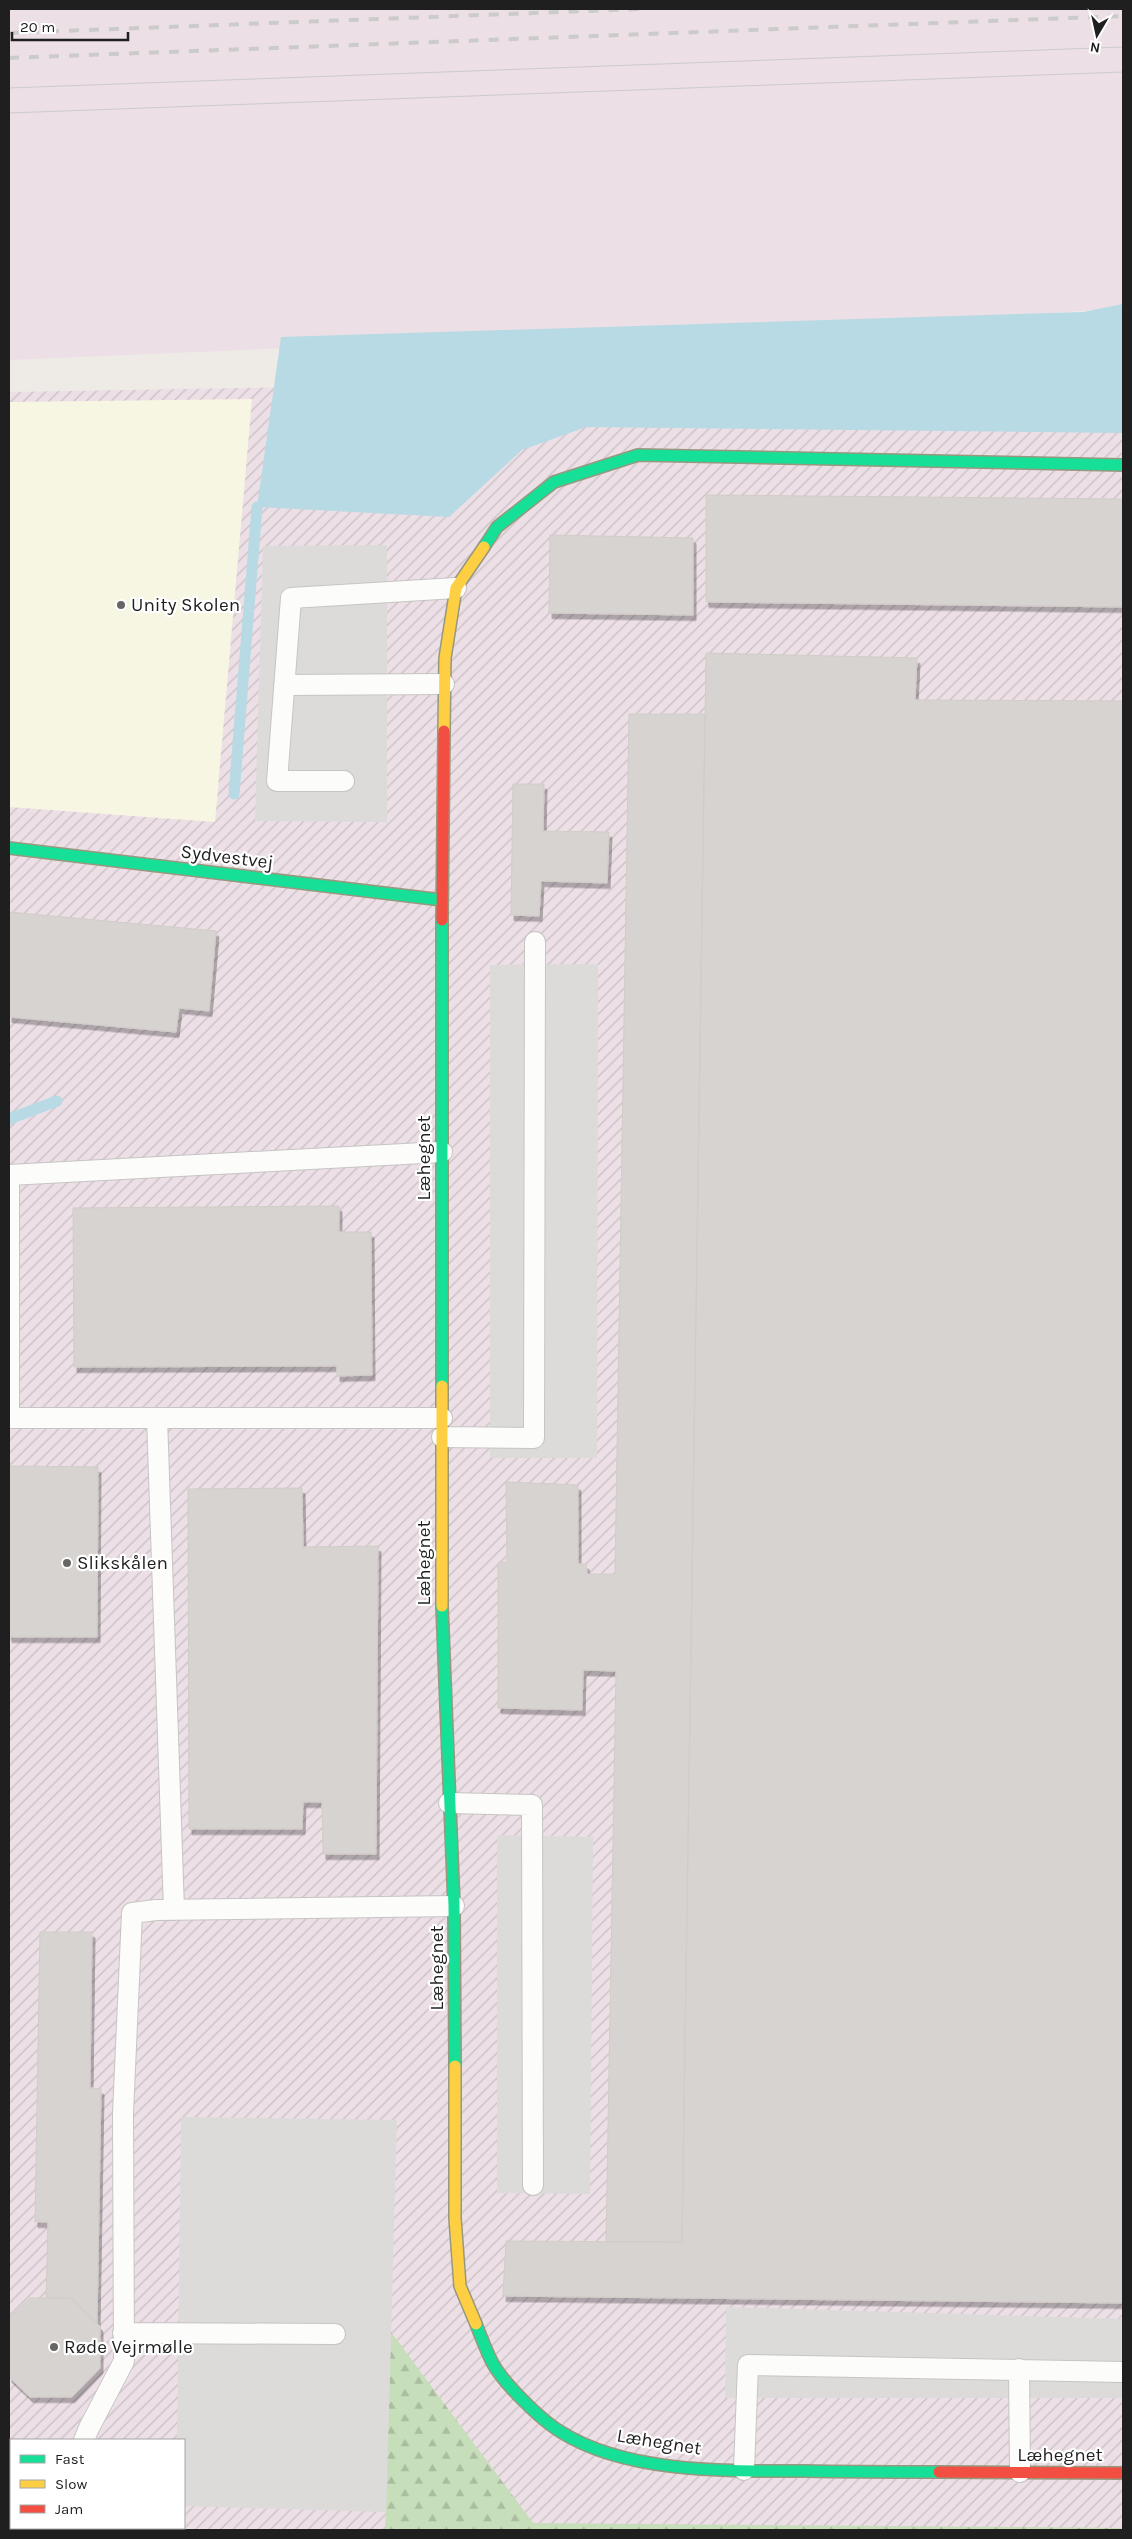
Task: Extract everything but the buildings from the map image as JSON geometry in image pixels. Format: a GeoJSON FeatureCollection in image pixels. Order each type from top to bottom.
{"type":"FeatureCollection","features":[{"type":"Feature","properties":{"kind":"street"},"geometry":{"type":"LineString","coordinates":[[456,588],[497,527],[554,482],[638,455],[1123,465]]}},
{"type":"Feature","properties":{"kind":"street","name":"Læhegnet"},"geometry":{"type":"LineString","coordinates":[[456,588],[445,658],[444,684],[442,900],[442,1649],[454,1906],[455,2218],[460,2286],[493,2364],[524,2401],[561,2432],[596,2449],[636,2460],[687,2467],[744,2470],[1123,2473]]}},
{"type":"Feature","properties":{"kind":"street","name":"Sydvestvej"},"geometry":{"type":"LineString","coordinates":[[9,848],[442,900]]}},
{"type":"Feature","properties":{"kind":"lane"},"geometry":{"type":"LineString","coordinates":[[344,781],[277,781],[291,598],[456,588]]}},
{"type":"Feature","properties":{"kind":"lane"},"geometry":{"type":"LineString","coordinates":[[284,684],[444,684]]}},
{"type":"Feature","properties":{"kind":"lane"},"geometry":{"type":"LineString","coordinates":[[442,1152],[9,1174],[9,1418],[158,1418],[442,1427],[534,1438],[535,942]]}},
{"type":"Feature","properties":{"kind":"lane"},"geometry":{"type":"LineString","coordinates":[[158,1418],[174,1910]]}},
{"type":"Feature","properties":{"kind":"lane"},"geometry":{"type":"LineString","coordinates":[[449,1804],[532,1805],[533,2185]]}},
{"type":"Feature","properties":{"kind":"lane"},"geometry":{"type":"LineString","coordinates":[[84,2439],[124,2361],[123,2113],[132,1913],[174,1910],[454,1906]]}},
{"type":"Feature","properties":{"kind":"lane"},"geometry":{"type":"LineString","coordinates":[[123,2333],[334,2334]]}},
{"type":"Feature","properties":{"kind":"lane"},"geometry":{"type":"LineString","coordinates":[[744,2470],[748,2365],[1123,2372]]}},
{"type":"Feature","properties":{"kind":"lane"},"geometry":{"type":"LineString","coordinates":[[1019,2369],[1020,2472]]}},
{"type":"Feature","properties":{"kind":"shaded area"},"geometry":{"type":"Polygon","coordinates":[[[9,9],[1123,9],[1123,308],[948,320],[9,360],[9,9]]]}},
{"type":"Feature","properties":{"kind":"shaded area"},"geometry":{"type":"Polygon","coordinates":[[[1123,373],[1123,2530],[9,2530],[9,392],[1123,373]]]}},
{"type":"Feature","properties":{"kind":"shaded area","name":"Unity Skolen"},"geometry":{"type":"Polygon","coordinates":[[[252,399],[215,822],[9,807],[9,402],[252,399]]]}},
{"type":"Feature","properties":{"kind":"shaded area"},"geometry":{"type":"Polygon","coordinates":[[[387,545],[387,822],[255,821],[263,546],[387,545]]]}},
{"type":"Feature","properties":{"kind":"shaded area"},"geometry":{"type":"Polygon","coordinates":[[[598,964],[597,1458],[490,1458],[490,965],[598,964]]]}},
{"type":"Feature","properties":{"kind":"shaded area"},"geometry":{"type":"Polygon","coordinates":[[[497,1835],[593,1837],[590,2194],[497,2193],[497,1835]]]}},
{"type":"Feature","properties":{"kind":"shaded area"},"geometry":{"type":"Polygon","coordinates":[[[181,2117],[397,2120],[386,2512],[185,2506],[185,2439],[177,2439],[181,2117]]]}},
{"type":"Feature","properties":{"kind":"shaded area"},"geometry":{"type":"Polygon","coordinates":[[[726,2307],[1123,2319],[1123,2398],[725,2398],[726,2307]]]}},
{"type":"Feature","properties":{"kind":"green space"},"geometry":{"type":"Polygon","coordinates":[[[391,2332],[533,2523],[1123,2528],[1123,2530],[385,2530],[391,2332]]]}},
{"type":"Feature","properties":{"kind":"water"},"geometry":{"type":"Polygon","coordinates":[[[1123,304],[1123,433],[586,427],[522,450],[449,517],[257,507],[281,337],[1083,312],[1123,304]]]}},
{"type":"Feature","properties":{"kind":"waterway"},"geometry":{"type":"LineString","coordinates":[[234,794],[257,507]]}},
{"type":"Feature","properties":{"kind":"waterway"},"geometry":{"type":"LineString","coordinates":[[9,1119],[57,1101]]}},
{"type":"Feature","properties":{"kind":"tram line"},"geometry":{"type":"LineString","coordinates":[[9,88],[1123,47]]}},
{"type":"Feature","properties":{"kind":"tram line"},"geometry":{"type":"LineString","coordinates":[[9,113],[1123,72]]}},
{"type":"Feature","properties":{"kind":"railway"},"geometry":{"type":"LineString","coordinates":[[9,33],[639,9]]}},
{"type":"Feature","properties":{"kind":"railway"},"geometry":{"type":"LineString","coordinates":[[9,58],[1123,16]]}},
{"type":"Feature","properties":{"kind":"traffic: fast"},"geometry":{"type":"LineString","coordinates":[[484,547],[497,527],[554,482],[638,455],[1123,465]]}},
{"type":"Feature","properties":{"kind":"traffic: fast"},"geometry":{"type":"LineString","coordinates":[[9,848],[442,900]]}},
{"type":"Feature","properties":{"kind":"traffic: fast"},"geometry":{"type":"LineString","coordinates":[[442,920],[442,1386]]}},
{"type":"Feature","properties":{"kind":"traffic: fast"},"geometry":{"type":"LineString","coordinates":[[442,1606],[454,1906],[455,2066]]}},
{"type":"Feature","properties":{"kind":"traffic: fast"},"geometry":{"type":"LineString","coordinates":[[476,2324],[497,2371],[533,2410],[561,2432],[588,2446],[617,2456],[648,2463],[713,2470],[939,2472]]}},
{"type":"Feature","properties":{"kind":"traffic: slow"},"geometry":{"type":"LineString","coordinates":[[444,731],[445,658],[456,588],[484,547]]}},
{"type":"Feature","properties":{"kind":"traffic: slow"},"geometry":{"type":"LineString","coordinates":[[442,1386],[442,1606]]}},
{"type":"Feature","properties":{"kind":"traffic: slow"},"geometry":{"type":"LineString","coordinates":[[455,2066],[455,2218],[460,2286],[476,2324]]}},
{"type":"Feature","properties":{"kind":"traffic: jam"},"geometry":{"type":"LineString","coordinates":[[442,920],[444,731]]}},
{"type":"Feature","properties":{"kind":"traffic: jam"},"geometry":{"type":"LineString","coordinates":[[939,2472],[1123,2473]]}},
{"type":"Feature","properties":{"kind":"place","name":"Unity Skolen"},"geometry":{"type":"Point","coordinates":[121,605]}},
{"type":"Feature","properties":{"kind":"place","name":"Slikskålen"},"geometry":{"type":"Point","coordinates":[67,1563]}},
{"type":"Feature","properties":{"kind":"place","name":"Røde Vejrmølle"},"geometry":{"type":"Point","coordinates":[54,2347]}}]}
